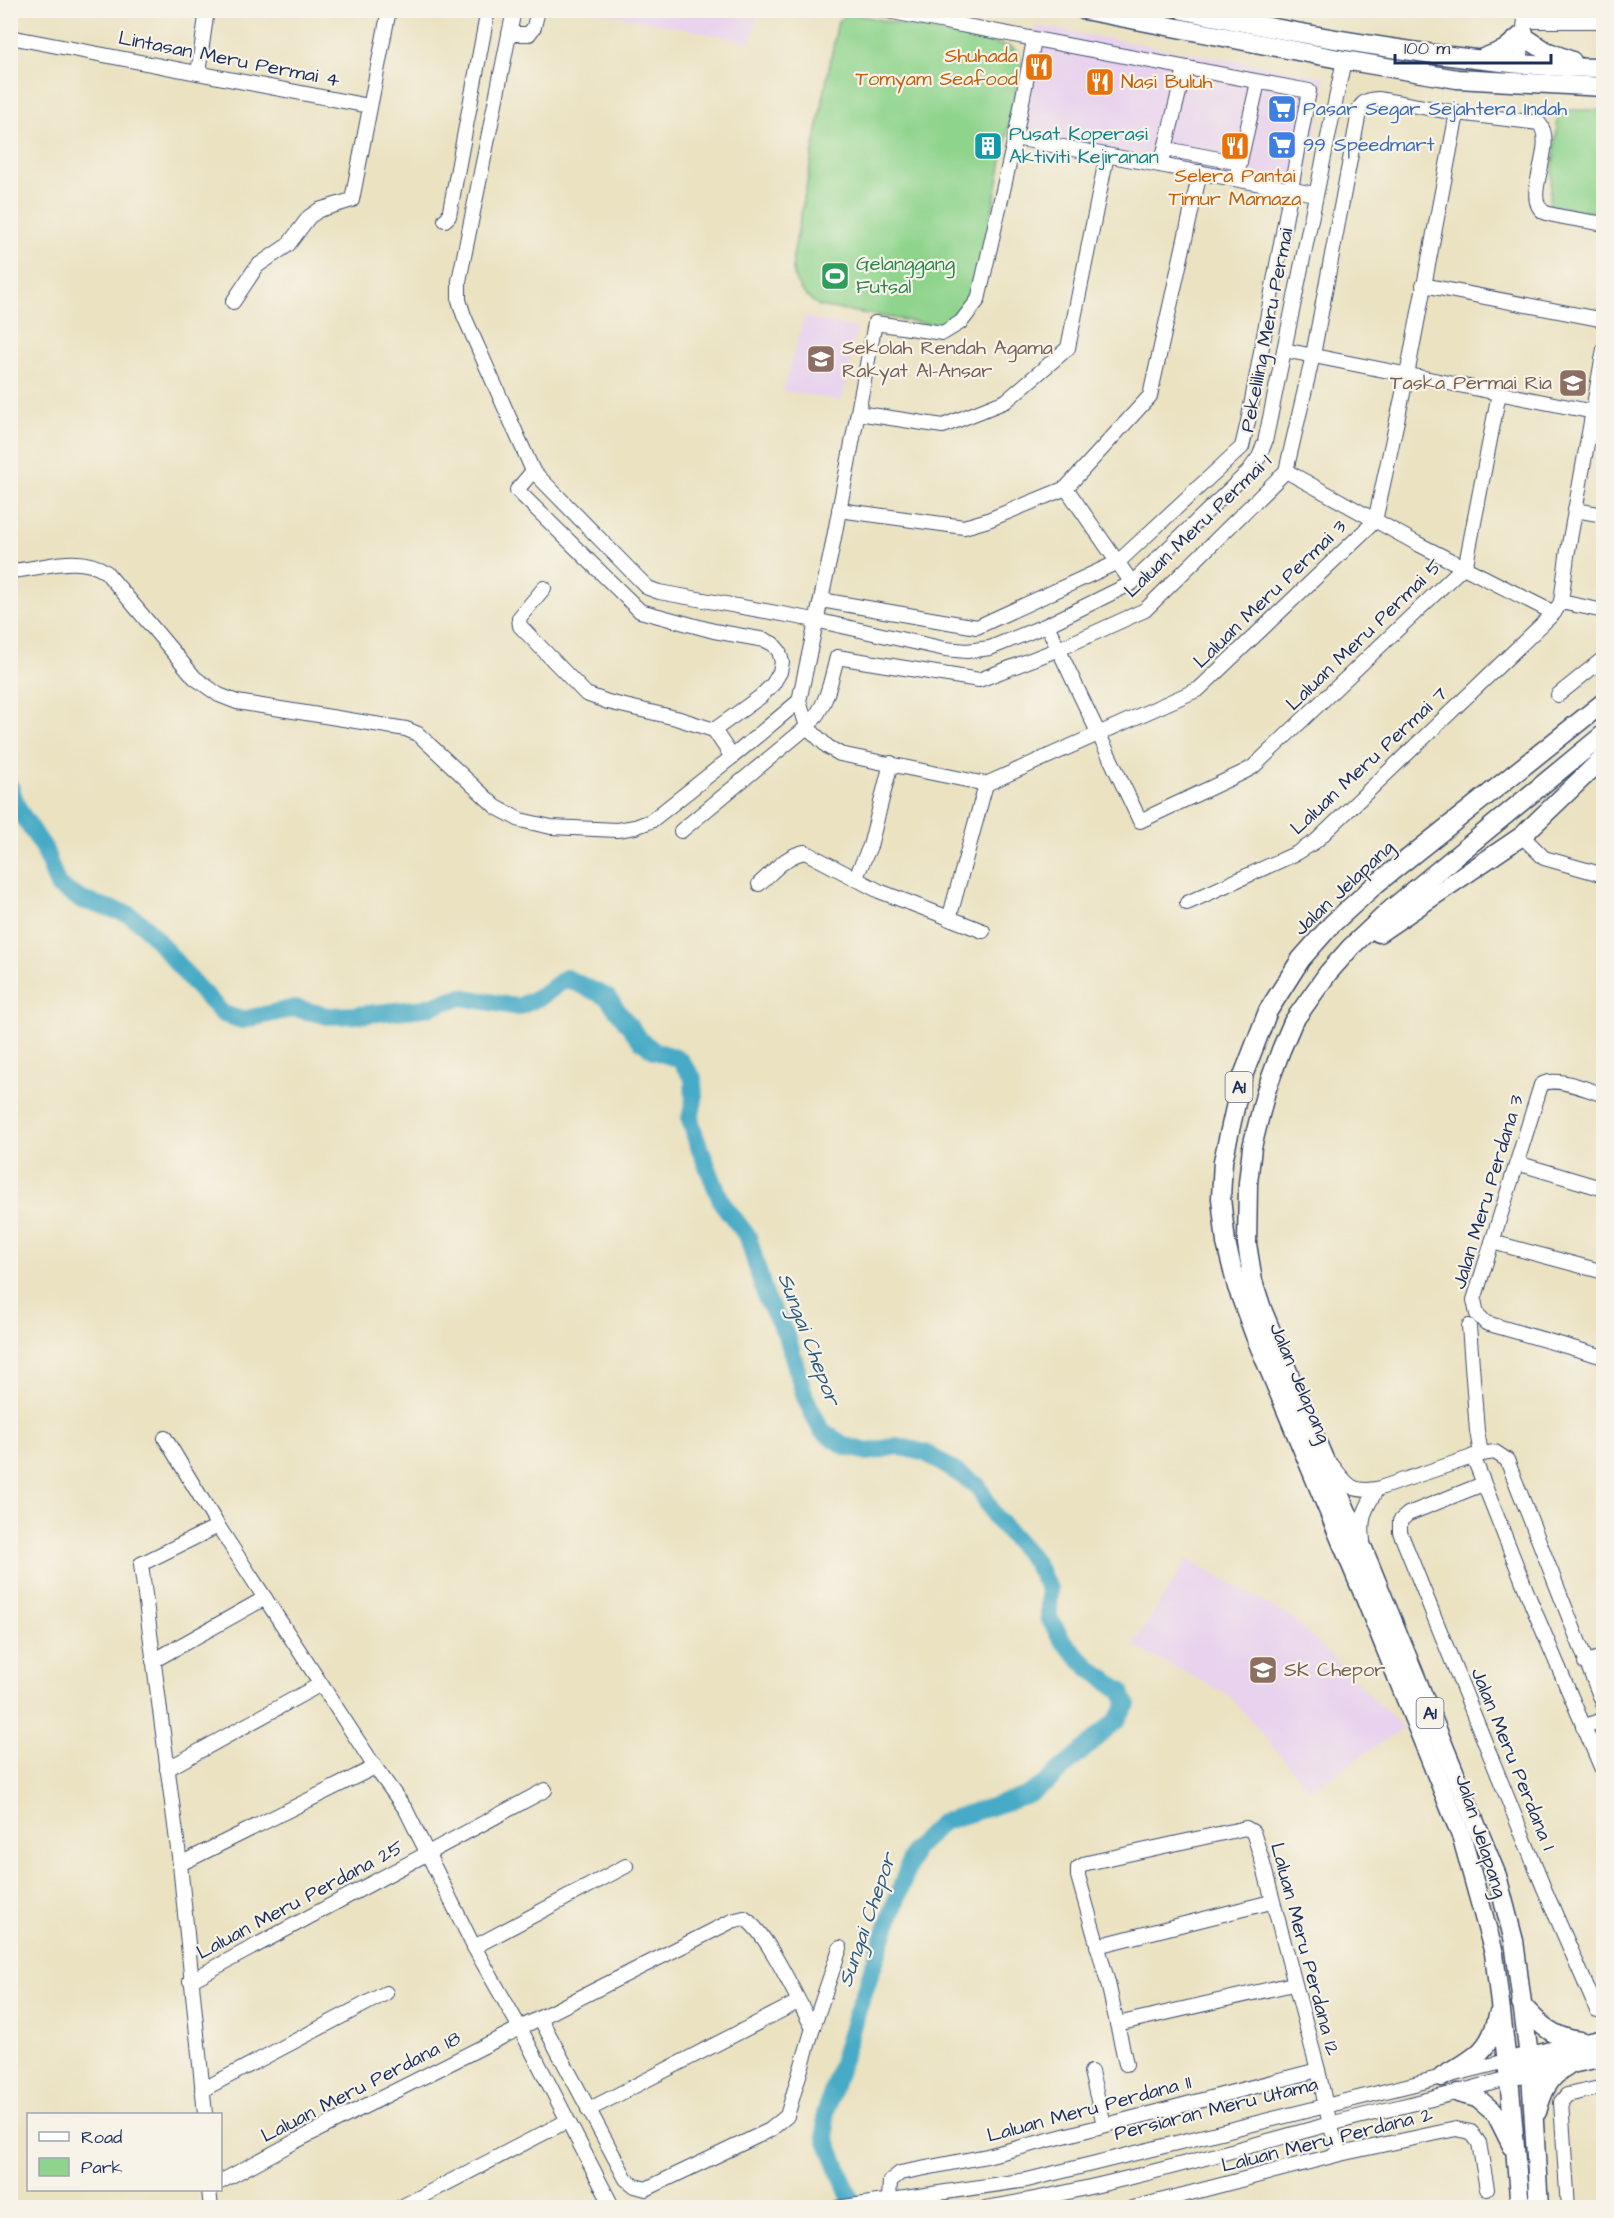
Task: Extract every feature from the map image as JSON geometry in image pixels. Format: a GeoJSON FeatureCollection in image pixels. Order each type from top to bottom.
{"type":"FeatureCollection","features":[{"type":"Feature","properties":{"kind":"main road"},"geometry":{"type":"LineString","coordinates":[[1084,10],[1344,60],[1457,79],[1604,87]]}},
{"type":"Feature","properties":{"kind":"main road"},"geometry":{"type":"LineString","coordinates":[[1183,10],[1398,50],[1520,64],[1599,68]]}},
{"type":"Feature","properties":{"kind":"main road"},"geometry":{"type":"LineString","coordinates":[[1479,60],[1504,50],[1525,25],[1546,51],[1599,68]]}},
{"type":"Feature","properties":{"kind":"main road","name":"Jalan Jelapang"},"geometry":{"type":"LineString","coordinates":[[1520,2208],[1508,2069],[1494,1953],[1462,1838],[1237,1287],[1226,1243],[1221,1198],[1223,1161],[1240,1081],[1253,1045],[1277,994],[1315,942],[1384,877],[1604,702]]}},
{"type":"Feature","properties":{"kind":"main road","name":"Jalan Jelapang"},"geometry":{"type":"LineString","coordinates":[[1539,2208],[1530,2064],[1514,1941],[1497,1876],[1262,1309],[1253,1281],[1247,1244],[1247,1215],[1252,1147],[1266,1090],[1293,1022],[1328,974],[1351,947],[1389,911],[1604,734]]}},
{"type":"Feature","properties":{"kind":"main road"},"geometry":{"type":"LineString","coordinates":[[1328,974],[1384,929],[1522,836],[1604,757]]}},
{"type":"Feature","properties":{"kind":"main road"},"geometry":{"type":"LineString","coordinates":[[1442,2077],[1478,2056],[1489,2043],[1495,2028],[1500,2000]]}},
{"type":"Feature","properties":{"kind":"main road"},"geometry":{"type":"LineString","coordinates":[[1521,2004],[1538,2023],[1555,2036],[1597,2041]]}},
{"type":"Feature","properties":{"kind":"main road","name":"Persiaran Meru Utama"},"geometry":{"type":"LineString","coordinates":[[1508,2069],[1530,2064],[1597,2041]]}},
{"type":"Feature","properties":{"kind":"main road","name":"Persiaran Meru Utama"},"geometry":{"type":"LineString","coordinates":[[1530,2064],[1580,2062],[1604,2057]]}},
{"type":"Feature","properties":{"kind":"main road"},"geometry":{"type":"LineString","coordinates":[[1534,2125],[1544,2089],[1563,2068],[1580,2062]]}},
{"type":"Feature","properties":{"kind":"main road"},"geometry":{"type":"LineString","coordinates":[[1458,2093],[1477,2098],[1496,2114],[1516,2156]]}},
{"type":"Feature","properties":{"kind":"street"},"geometry":{"type":"LineString","coordinates":[[198,73],[207,10]]}},
{"type":"Feature","properties":{"kind":"street"},"geometry":{"type":"LineString","coordinates":[[233,302],[257,266],[288,245],[309,217],[319,210],[352,200],[389,10]]}},
{"type":"Feature","properties":{"kind":"street"},"geometry":{"type":"LineString","coordinates":[[445,220],[448,216],[489,10]]}},
{"type":"Feature","properties":{"kind":"street"},"geometry":{"type":"LineString","coordinates":[[514,10],[459,281],[459,300],[533,471],[517,490],[640,610],[704,628],[765,640],[773,644],[778,651],[782,662],[780,672],[773,684],[760,698],[714,730]]}},
{"type":"Feature","properties":{"kind":"street"},"geometry":{"type":"LineString","coordinates":[[509,34],[529,34],[534,27],[538,10]]}},
{"type":"Feature","properties":{"kind":"street"},"geometry":{"type":"LineString","coordinates":[[821,600],[978,627],[1118,561],[1242,447],[1309,91],[882,10]]}},
{"type":"Feature","properties":{"kind":"street"},"geometry":{"type":"LineString","coordinates":[[1520,64],[1525,25],[1604,21]]}},
{"type":"Feature","properties":{"kind":"street","name":"Lintasan Meru Permai 4"},"geometry":{"type":"LineString","coordinates":[[10,37],[369,106]]}},
{"type":"Feature","properties":{"kind":"street"},"geometry":{"type":"LineString","coordinates":[[950,919],[986,784],[840,754],[828,747],[807,727],[799,701],[875,323],[943,333],[953,328],[973,309],[978,300],[1015,138],[1034,40]]}},
{"type":"Feature","properties":{"kind":"street","name":"Pekeliling Meru Permai"},"geometry":{"type":"LineString","coordinates":[[533,471],[648,588],[659,592],[815,620],[945,649],[967,651],[990,648],[1047,625],[1132,583],[1248,472],[1259,457],[1265,442],[1344,60]]}},
{"type":"Feature","properties":{"kind":"street"},"geometry":{"type":"LineString","coordinates":[[1161,165],[1185,68]]}},
{"type":"Feature","properties":{"kind":"street"},"geometry":{"type":"LineString","coordinates":[[1236,179],[1258,82]]}},
{"type":"Feature","properties":{"kind":"street","name":"Laluan Meru Permai 1"},"geometry":{"type":"LineString","coordinates":[[681,831],[807,727],[817,716],[825,702],[837,657],[979,680],[1059,649],[1145,610],[1286,471],[1313,356],[1360,107],[1366,101],[1378,99],[1457,113]]}},
{"type":"Feature","properties":{"kind":"street"},"geometry":{"type":"LineString","coordinates":[[1457,113],[1539,123],[1546,140],[1536,195],[1538,205],[1545,213],[1604,224]]}},
{"type":"Feature","properties":{"kind":"street","name":"Laluan Meru Permai 3"},"geometry":{"type":"LineString","coordinates":[[986,784],[1199,689],[1375,521],[1407,375],[1457,113]]}},
{"type":"Feature","properties":{"kind":"street"},"geometry":{"type":"LineString","coordinates":[[1015,138],[1315,194]]}},
{"type":"Feature","properties":{"kind":"street"},"geometry":{"type":"LineString","coordinates":[[1166,149],[1240,163]]}},
{"type":"Feature","properties":{"kind":"street"},"geometry":{"type":"LineString","coordinates":[[858,414],[943,426],[1006,401],[1068,348],[1107,155]]}},
{"type":"Feature","properties":{"kind":"street"},"geometry":{"type":"LineString","coordinates":[[839,510],[964,527],[988,520],[1066,488],[1150,396],[1200,172]]}},
{"type":"Feature","properties":{"kind":"street"},"geometry":{"type":"LineString","coordinates":[[1423,285],[1604,320]]}},
{"type":"Feature","properties":{"kind":"street"},"geometry":{"type":"LineString","coordinates":[[1557,608],[1575,510],[1598,413],[1604,349]]}},
{"type":"Feature","properties":{"kind":"street"},"geometry":{"type":"LineString","coordinates":[[1284,350],[1598,413]]}},
{"type":"Feature","properties":{"kind":"street","name":"Laluan Meru Permai 5"},"geometry":{"type":"LineString","coordinates":[[1099,734],[1140,821],[1253,767],[1462,568],[1467,559],[1499,393]]}},
{"type":"Feature","properties":{"kind":"street"},"geometry":{"type":"LineString","coordinates":[[1286,471],[1462,568],[1557,608],[1604,611]]}},
{"type":"Feature","properties":{"kind":"street"},"geometry":{"type":"LineString","coordinates":[[1066,488],[1132,583]]}},
{"type":"Feature","properties":{"kind":"street"},"geometry":{"type":"LineString","coordinates":[[1575,510],[1604,515]]}},
{"type":"Feature","properties":{"kind":"street"},"geometry":{"type":"LineString","coordinates":[[10,571],[82,562],[96,565],[106,572],[195,678],[219,695],[237,702],[406,729],[418,734],[496,807],[520,820],[551,827],[616,830],[640,826],[651,821],[799,701]]}},
{"type":"Feature","properties":{"kind":"street"},"geometry":{"type":"LineString","coordinates":[[544,588],[519,618],[520,626],[586,694],[714,730],[732,757]]}},
{"type":"Feature","properties":{"kind":"street","name":"Laluan Meru Permai 7"},"geometry":{"type":"LineString","coordinates":[[1187,903],[1297,853],[1316,841],[1557,608]]}},
{"type":"Feature","properties":{"kind":"street"},"geometry":{"type":"LineString","coordinates":[[1047,625],[1099,734]]}},
{"type":"Feature","properties":{"kind":"street"},"geometry":{"type":"LineString","coordinates":[[1558,695],[1604,658]]}},
{"type":"Feature","properties":{"kind":"street"},"geometry":{"type":"LineString","coordinates":[[855,879],[870,846],[891,763]]}},
{"type":"Feature","properties":{"kind":"street"},"geometry":{"type":"LineString","coordinates":[[1522,836],[1544,858],[1604,875]]}},
{"type":"Feature","properties":{"kind":"street"},"geometry":{"type":"LineString","coordinates":[[759,884],[784,861],[805,852],[904,902],[983,931]]}},
{"type":"Feature","properties":{"kind":"street","name":"Jalan Meru Perdana 3"},"geometry":{"type":"LineString","coordinates":[[1604,1095],[1556,1080],[1545,1082],[1539,1089],[1474,1300],[1477,1314],[1486,1323],[1604,1357]]}},
{"type":"Feature","properties":{"kind":"street"},"geometry":{"type":"LineString","coordinates":[[1517,1163],[1604,1188]]}},
{"type":"Feature","properties":{"kind":"street"},"geometry":{"type":"LineString","coordinates":[[1492,1242],[1604,1272]]}},
{"type":"Feature","properties":{"kind":"street"},"geometry":{"type":"LineString","coordinates":[[1469,1326],[1477,1455],[1483,1484],[1604,1774]]}},
{"type":"Feature","properties":{"kind":"street"},"geometry":{"type":"LineString","coordinates":[[165,1438],[264,1598],[375,1767],[406,1810],[474,1947],[520,2028],[613,2208]]}},
{"type":"Feature","properties":{"kind":"street"},"geometry":{"type":"LineString","coordinates":[[1321,1452],[1348,1485],[1361,1491],[1377,1489],[1477,1455],[1495,1452],[1507,1460],[1585,1664],[1604,1706]]}},
{"type":"Feature","properties":{"kind":"street","name":"Jalan Meru Perdana 1"},"geometry":{"type":"LineString","coordinates":[[1483,1484],[1408,1514],[1400,1521],[1400,1532],[1543,1886],[1600,2009]]}},
{"type":"Feature","properties":{"kind":"street"},"geometry":{"type":"LineString","coordinates":[[1364,1551],[1361,1523],[1366,1508],[1377,1489]]}},
{"type":"Feature","properties":{"kind":"street"},"geometry":{"type":"LineString","coordinates":[[205,2113],[180,1864],[141,1564],[218,1526]]}},
{"type":"Feature","properties":{"kind":"street"},"geometry":{"type":"LineString","coordinates":[[153,1660],[264,1598]]}},
{"type":"Feature","properties":{"kind":"street"},"geometry":{"type":"LineString","coordinates":[[1585,1664],[1604,1656]]}},
{"type":"Feature","properties":{"kind":"street"},"geometry":{"type":"LineString","coordinates":[[167,1769],[321,1684]]}},
{"type":"Feature","properties":{"kind":"street"},"geometry":{"type":"LineString","coordinates":[[1583,1727],[1604,1719]]}},
{"type":"Feature","properties":{"kind":"street"},"geometry":{"type":"LineString","coordinates":[[180,1864],[375,1767]]}},
{"type":"Feature","properties":{"kind":"street","name":"Laluan Meru Perdana 25"},"geometry":{"type":"LineString","coordinates":[[190,1981],[545,1790]]}},
{"type":"Feature","properties":{"kind":"street","name":"Laluan Meru Perdana 12"},"geometry":{"type":"LineString","coordinates":[[1098,1946],[1078,1876],[1078,1868],[1087,1863],[1246,1828],[1253,1832],[1318,2070],[1330,2124],[1340,2154]]}},
{"type":"Feature","properties":{"kind":"street"},"geometry":{"type":"LineString","coordinates":[[474,1947],[626,1866]]}},
{"type":"Feature","properties":{"kind":"street"},"geometry":{"type":"LineString","coordinates":[[1126,2064],[1098,1946],[1271,1902]]}},
{"type":"Feature","properties":{"kind":"street","name":"Laluan Meru Perdana 18"},"geometry":{"type":"LineString","coordinates":[[222,2181],[296,2141],[732,1921],[744,1918],[753,1923],[774,1956],[798,2002]]}},
{"type":"Feature","properties":{"kind":"street"},"geometry":{"type":"LineString","coordinates":[[540,2018],[626,2179],[634,2186],[646,2189],[770,2130],[787,2116],[840,1948]]}},
{"type":"Feature","properties":{"kind":"street"},"geometry":{"type":"LineString","coordinates":[[1117,2024],[1293,1984]]}},
{"type":"Feature","properties":{"kind":"street"},"geometry":{"type":"LineString","coordinates":[[202,2090],[386,1993]]}},
{"type":"Feature","properties":{"kind":"street"},"geometry":{"type":"LineString","coordinates":[[588,2110],[798,2002],[813,2028]]}},
{"type":"Feature","properties":{"kind":"street","name":"Persiaran Meru Utama"},"geometry":{"type":"LineString","coordinates":[[837,2208],[1027,2180],[1442,2077],[1508,2069]]}},
{"type":"Feature","properties":{"kind":"street","name":"Persiaran Meru Utama"},"geometry":{"type":"LineString","coordinates":[[986,2208],[1031,2204],[1330,2124],[1458,2093],[1508,2069]]}},
{"type":"Feature","properties":{"kind":"street","name":"Laluan Meru Perdana 11"},"geometry":{"type":"LineString","coordinates":[[884,2202],[890,2181],[900,2173],[987,2156],[1318,2070]]}},
{"type":"Feature","properties":{"kind":"street"},"geometry":{"type":"LineString","coordinates":[[1091,2072],[1104,2124]]}},
{"type":"Feature","properties":{"kind":"street"},"geometry":{"type":"LineString","coordinates":[[1568,2208],[1561,2102],[1567,2095],[1604,2087]]}},
{"type":"Feature","properties":{"kind":"street"},"geometry":{"type":"LineString","coordinates":[[399,2208],[567,2121]]}},
{"type":"Feature","properties":{"kind":"street","name":"Laluan Meru Perdana 2"},"geometry":{"type":"LineString","coordinates":[[1133,2208],[1340,2154],[1456,2129],[1471,2132],[1479,2143],[1487,2189]]}},
{"type":"Feature","properties":{"kind":"street"},"geometry":{"type":"LineString","coordinates":[[1027,2180],[1031,2204]]}},
{"type":"Feature","properties":{"kind":"street"},"geometry":{"type":"LineString","coordinates":[[209,2191],[211,2208]]}},
{"type":"Feature","properties":{"kind":"shaded area"},"geometry":{"type":"Polygon","coordinates":[[[758,10],[751,42],[594,11],[758,10]]]}},
{"type":"Feature","properties":{"kind":"shaded area"},"geometry":{"type":"Polygon","coordinates":[[[1036,26],[1326,77],[1305,190],[1015,139],[1036,26]]]}},
{"type":"Feature","properties":{"kind":"shaded area","name":"Sekolah Rendah Agama Rakyat Al-Ansar"},"geometry":{"type":"Polygon","coordinates":[[[804,317],[857,328],[842,401],[783,391],[804,317]]]}},
{"type":"Feature","properties":{"kind":"shaded area","name":"SK Chepor"},"geometry":{"type":"Polygon","coordinates":[[[1187,1559],[1295,1620],[1403,1728],[1310,1791],[1229,1695],[1133,1646],[1187,1559]]]}},
{"type":"Feature","properties":{"kind":"green space"},"geometry":{"type":"Polygon","coordinates":[[[848,13],[1011,47],[1018,53],[1021,63],[976,293],[969,308],[947,327],[819,306],[801,291],[795,279],[793,256],[838,21],[848,13]]]}},
{"type":"Feature","properties":{"kind":"green space"},"geometry":{"type":"Polygon","coordinates":[[[1559,110],[1603,110],[1603,214],[1549,205],[1559,110]]]}},
{"type":"Feature","properties":{"kind":"waterway","name":"Sungai Chepor"},"geometry":{"type":"LineString","coordinates":[[10,786],[18,809],[44,848],[58,886],[82,900],[128,914],[144,925],[223,1014],[242,1020],[295,1008],[328,1016],[358,1015],[424,1008],[461,997],[518,1007],[542,996],[566,978],[607,997],[641,1041],[655,1051],[679,1059],[693,1078],[694,1100],[690,1119],[696,1139],[722,1203],[748,1237],[766,1298],[787,1336],[805,1397],[821,1430],[845,1446],[868,1452],[897,1446],[926,1453],[978,1486],[995,1517],[1034,1561],[1049,1589],[1049,1618],[1062,1640],[1089,1668],[1121,1691],[1127,1704],[1117,1720],[1046,1783],[1026,1796],[942,1822],[914,1850],[854,2021],[825,2115],[826,2138],[854,2208]]}},
{"type":"Feature","properties":{"kind":"place","name":"Shuhada Tomyam Seafood"},"geometry":{"type":"Point","coordinates":[1039,67]}},
{"type":"Feature","properties":{"kind":"place","name":"Nasi Buluh"},"geometry":{"type":"Point","coordinates":[1100,82]}},
{"type":"Feature","properties":{"kind":"place","name":"Pasar Segar Sejahtera Indah"},"geometry":{"type":"Point","coordinates":[1282,109]}},
{"type":"Feature","properties":{"kind":"place","name":"99 Speedmart"},"geometry":{"type":"Point","coordinates":[1282,145]}},
{"type":"Feature","properties":{"kind":"place","name":"Pusat Koperasi Aktiviti Kejiranan"},"geometry":{"type":"Point","coordinates":[988,146]}},
{"type":"Feature","properties":{"kind":"place","name":"Selera Pantai Timur Mamaza"},"geometry":{"type":"Point","coordinates":[1235,146]}},
{"type":"Feature","properties":{"kind":"place","name":"Gelanggang Futsal"},"geometry":{"type":"Point","coordinates":[835,276]}},
{"type":"Feature","properties":{"kind":"place","name":"Sekolah Rendah Agama Rakyat Al-Ansar"},"geometry":{"type":"Point","coordinates":[821,359]}},
{"type":"Feature","properties":{"kind":"place","name":"Taska Permai Ria"},"geometry":{"type":"Point","coordinates":[1573,383]}},
{"type":"Feature","properties":{"kind":"place","name":"SK Chepor"},"geometry":{"type":"Point","coordinates":[1263,1670]}}]}
